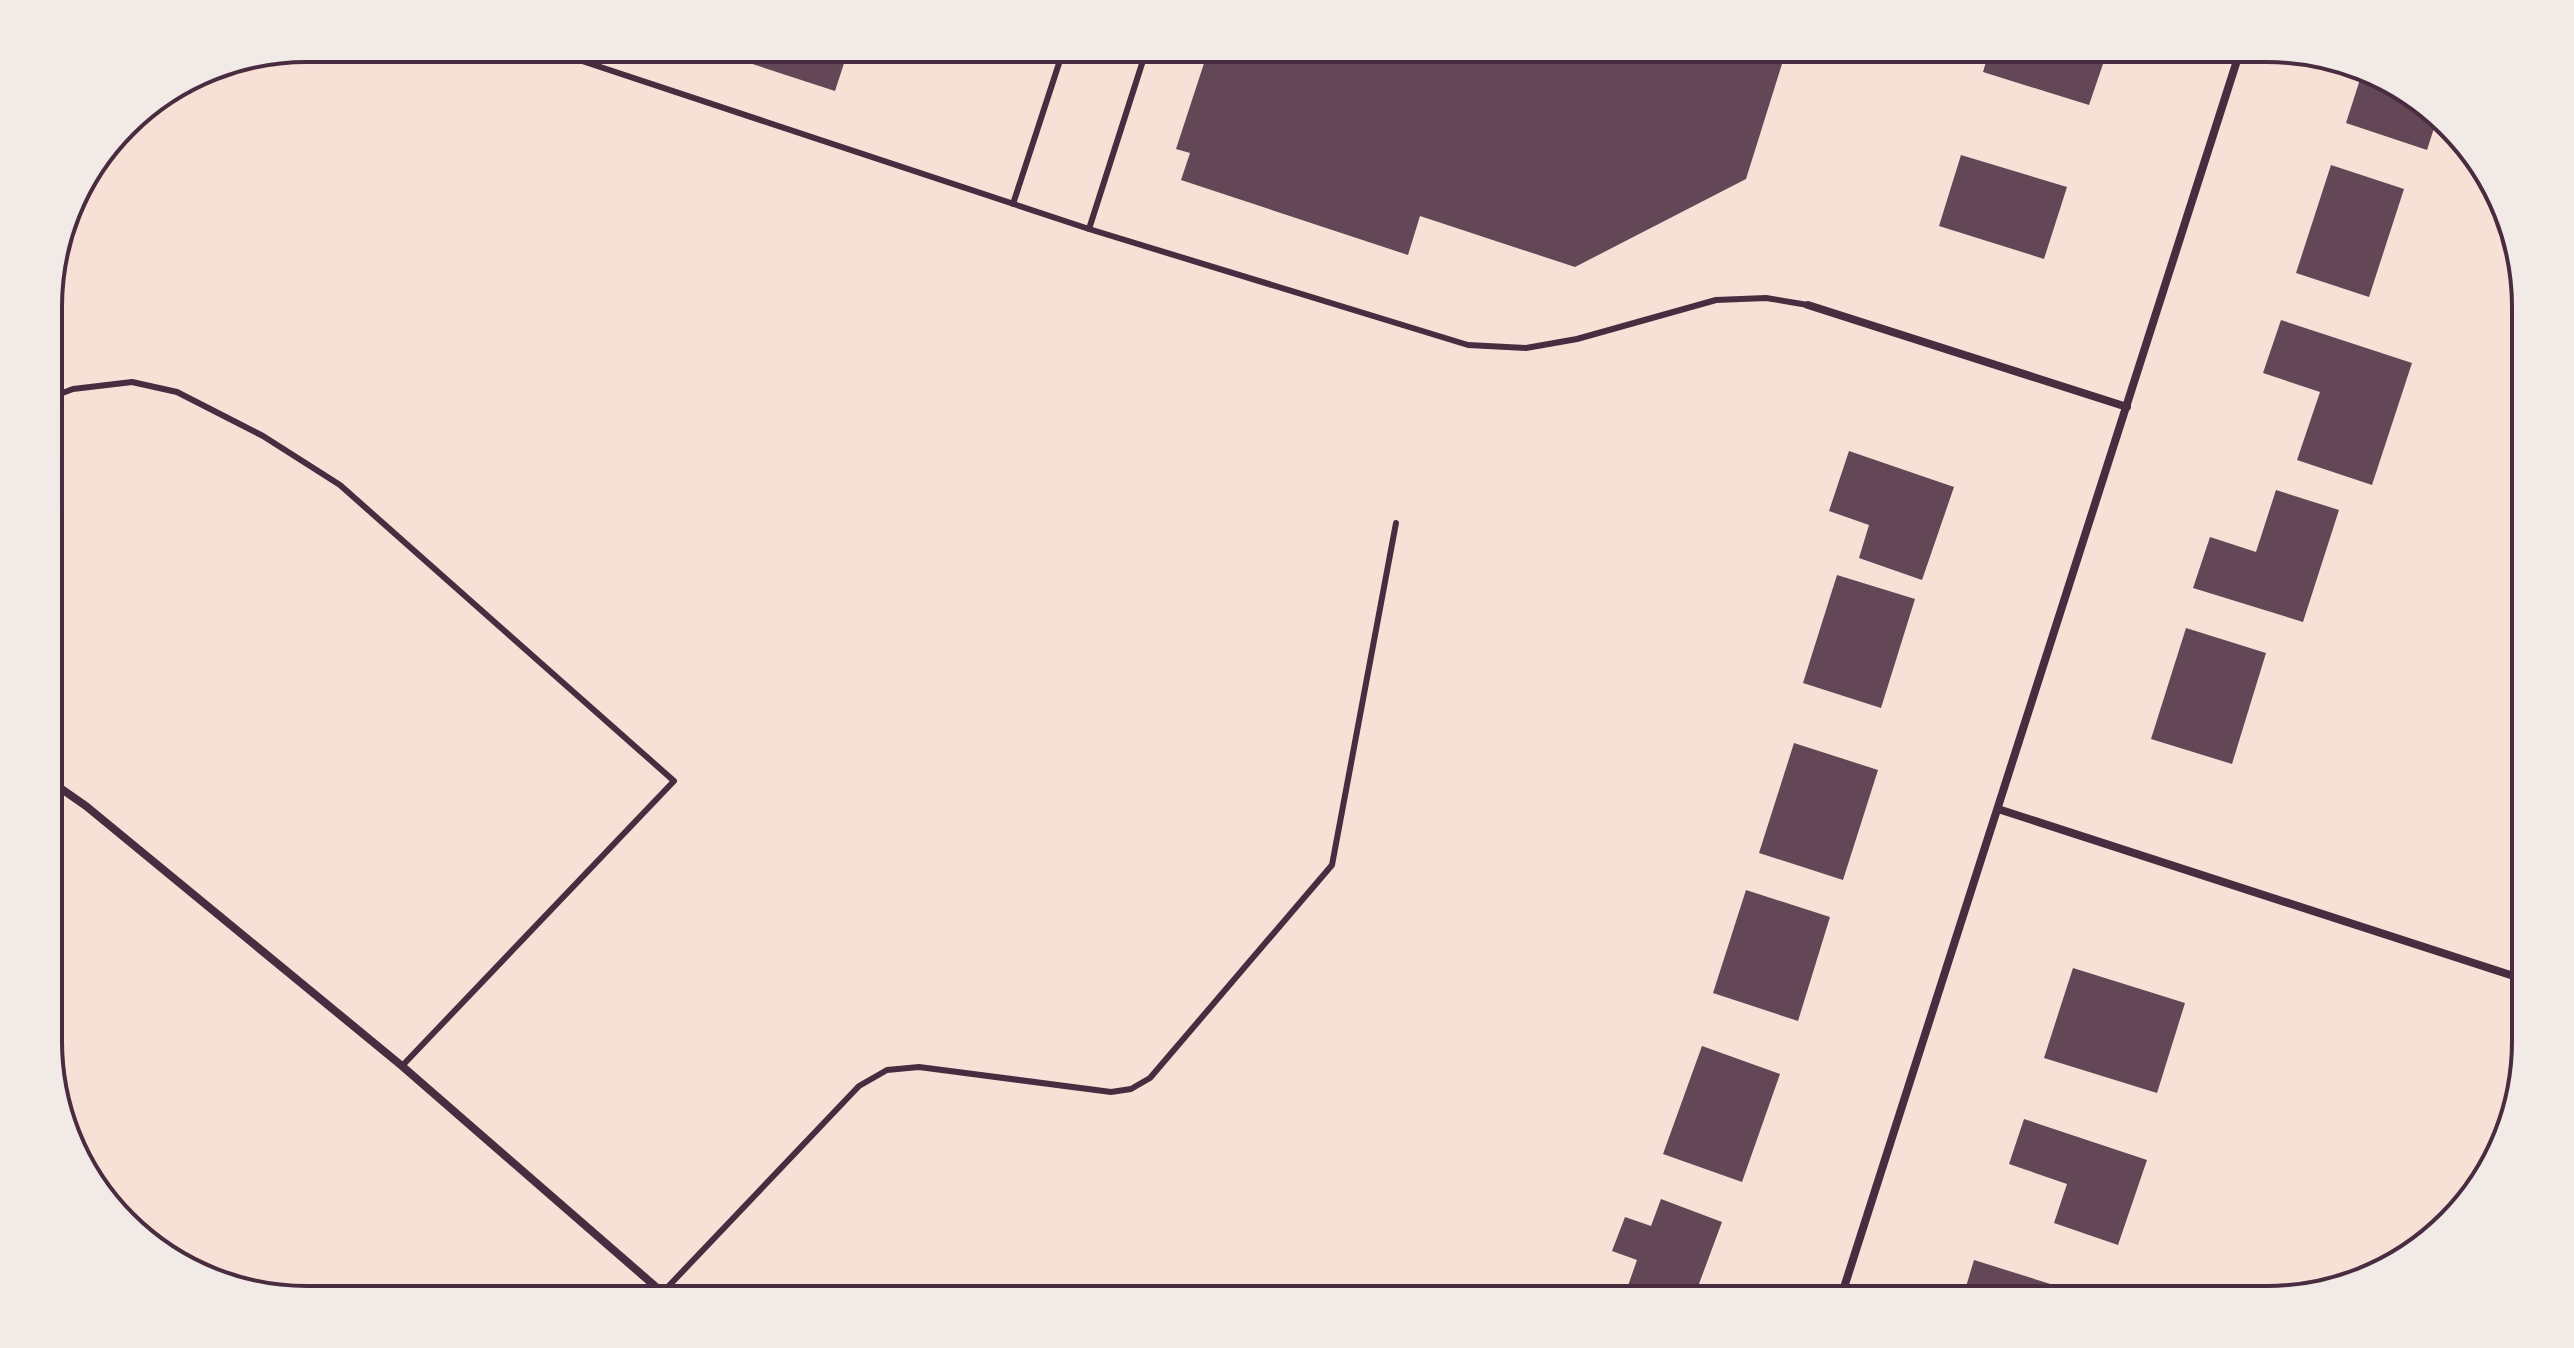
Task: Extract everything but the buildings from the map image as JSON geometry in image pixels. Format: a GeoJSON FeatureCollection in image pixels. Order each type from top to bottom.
{"type":"FeatureCollection","features":[{"type":"Feature","properties":{"kind":"street"},"geometry":{"type":"LineString","coordinates":[[1845,1285],[2237,62]]}},
{"type":"Feature","properties":{"kind":"street"},"geometry":{"type":"LineString","coordinates":[[1808,305],[2127,407]]}},
{"type":"Feature","properties":{"kind":"street"},"geometry":{"type":"LineString","coordinates":[[62,790],[402,1066],[656,1286]]}},
{"type":"Feature","properties":{"kind":"street"},"geometry":{"type":"LineString","coordinates":[[1998,809],[2512,975]]}},
{"type":"Feature","properties":{"kind":"lane"},"geometry":{"type":"LineString","coordinates":[[588,63],[1089,229],[1468,345],[1526,348],[1577,339],[1716,300],[1766,298],[1808,305]]}},
{"type":"Feature","properties":{"kind":"lane"},"geometry":{"type":"LineString","coordinates":[[1013,204],[1059,63]]}},
{"type":"Feature","properties":{"kind":"lane"},"geometry":{"type":"LineString","coordinates":[[1089,229],[1142,63]]}},
{"type":"Feature","properties":{"kind":"lane"},"geometry":{"type":"LineString","coordinates":[[63,393],[132,382],[177,392],[263,436],[340,485],[674,781],[402,1066]]}},
{"type":"Feature","properties":{"kind":"lane"},"geometry":{"type":"LineString","coordinates":[[669,1286],[859,1086],[887,1070],[919,1067],[1111,1092],[1131,1089],[1150,1078],[1332,865],[1396,523]]}}]}
